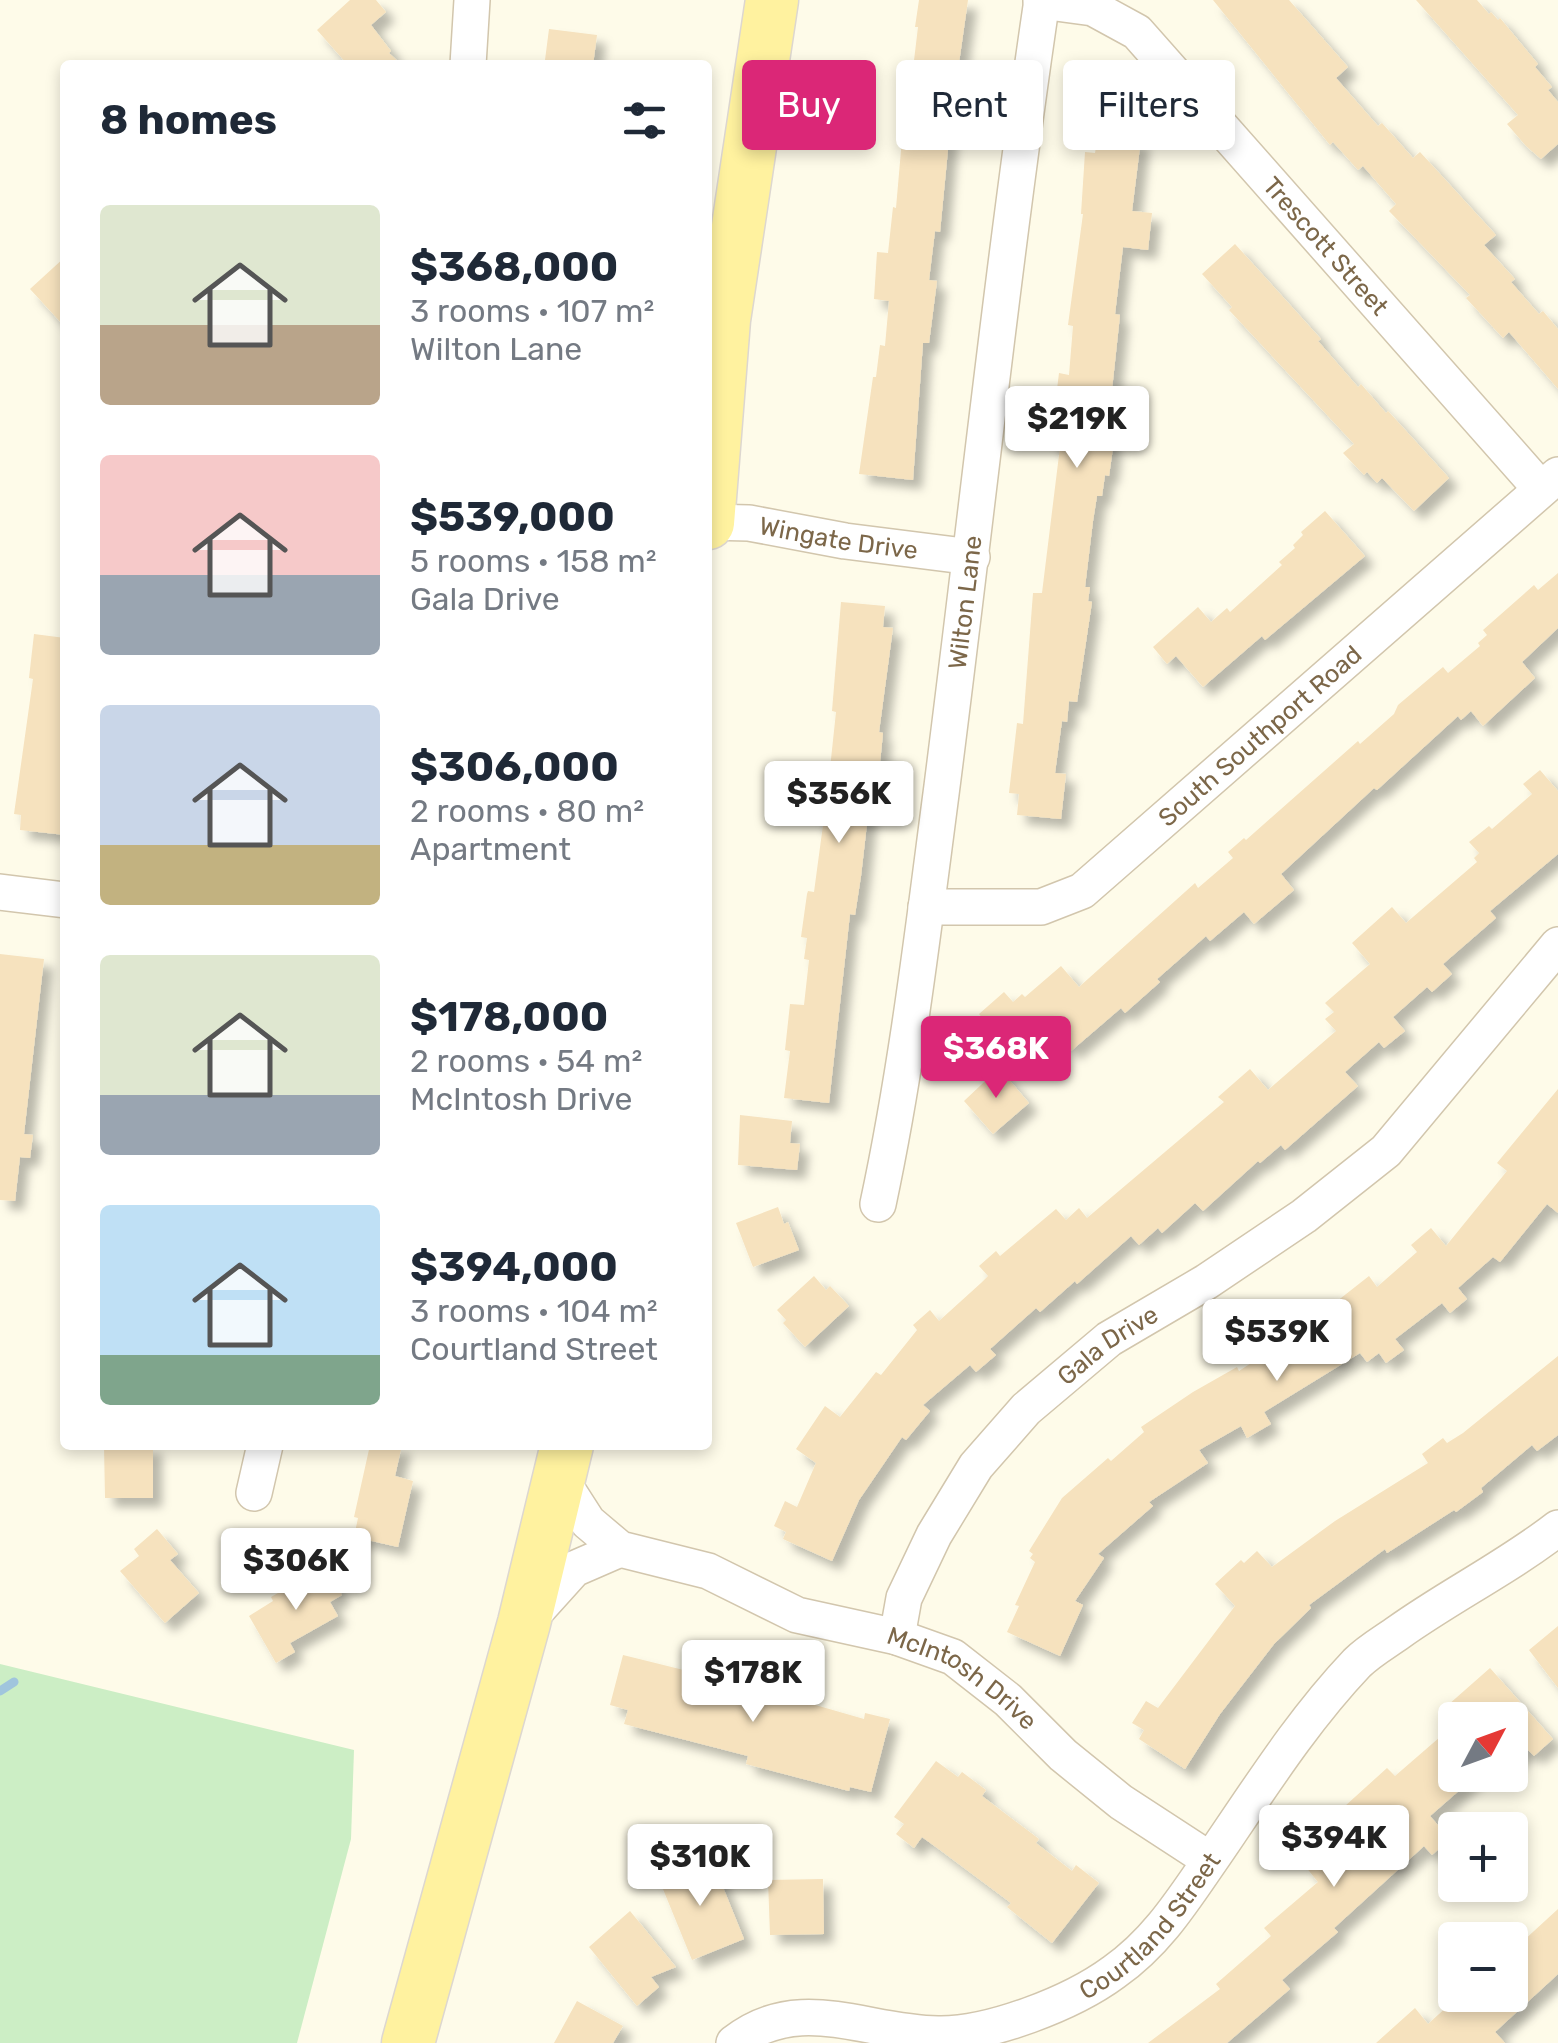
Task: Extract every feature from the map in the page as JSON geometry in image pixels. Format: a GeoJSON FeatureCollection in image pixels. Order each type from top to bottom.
{"type":"FeatureCollection","features":[{"type":"Feature","properties":{"kind":"main road"},"geometry":{"type":"LineString","coordinates":[[712,472],[724,320],[772,0]]}},
{"type":"Feature","properties":{"kind":"main road"},"geometry":{"type":"LineString","coordinates":[[408,2043],[524,1623],[564,1462]]}},
{"type":"Feature","properties":{"kind":"street"},"geometry":{"type":"LineString","coordinates":[[468,60],[472,0]]}},
{"type":"Feature","properties":{"kind":"street","name":"Trescott Street"},"geometry":{"type":"LineString","coordinates":[[1042,0],[1093,8],[1137,32],[1550,482]]}},
{"type":"Feature","properties":{"kind":"street","name":"Wilton Lane"},"geometry":{"type":"LineString","coordinates":[[878,1204],[898,1114],[972,557],[1019,153],[1042,0]]}},
{"type":"Feature","properties":{"kind":"street","name":"South Southport Road"},"geometry":{"type":"LineString","coordinates":[[926,906],[1041,907],[1082,892],[1550,482]]}},
{"type":"Feature","properties":{"kind":"street","name":"Wingate Drive"},"geometry":{"type":"LineString","coordinates":[[712,522],[749,523],[845,541],[972,557]]}},
{"type":"Feature","properties":{"kind":"street"},"geometry":{"type":"LineString","coordinates":[[0,892],[60,899]]}},
{"type":"Feature","properties":{"kind":"street","name":"Gala Drive"},"geometry":{"type":"LineString","coordinates":[[898,1637],[904,1598],[934,1536],[976,1466],[1026,1408],[1109,1338],[1206,1282],[1304,1216],[1386,1150],[1558,945]]}},
{"type":"Feature","properties":{"kind":"street"},"geometry":{"type":"LineString","coordinates":[[254,1493],[264,1450]]}},
{"type":"Feature","properties":{"kind":"street","name":"McIntosh Drive"},"geometry":{"type":"LineString","coordinates":[[564,1462],[588,1522],[620,1549],[708,1571],[797,1615],[898,1637],[952,1657],[1008,1700],[1063,1755],[1122,1802],[1210,1860]]}},
{"type":"Feature","properties":{"kind":"street","name":"Courtland Street"},"geometry":{"type":"LineString","coordinates":[[734,2043],[756,2026],[803,2015],[937,2034],[986,2031],[1052,2005],[1114,1973],[1164,1927],[1316,1710],[1360,1659],[1558,1528]]}},
{"type":"Feature","properties":{"kind":"street"},"geometry":{"type":"LineString","coordinates":[[524,1623],[574,1569],[620,1549]]}},
{"type":"Feature","properties":{"kind":"green space"},"geometry":{"type":"Polygon","coordinates":[[[0,1664],[354,1750],[351,1839],[297,2043],[0,2043],[0,1664]]]}},
{"type":"Feature","properties":{"kind":"building"},"geometry":{"type":"Polygon","coordinates":[[[350,0],[376,0],[386,12],[371,25],[397,60],[344,60],[317,30],[350,0]]]}},
{"type":"Feature","properties":{"kind":"building"},"geometry":{"type":"Polygon","coordinates":[[[919,0],[968,0],[959,60],[914,60],[919,0]]]}},
{"type":"Feature","properties":{"kind":"building"},"geometry":{"type":"Polygon","coordinates":[[[1213,0],[1289,0],[1348,67],[1336,78],[1378,126],[1382,123],[1413,158],[1420,152],[1496,235],[1484,245],[1515,279],[1511,282],[1539,314],[1543,311],[1558,329],[1558,389],[1509,332],[1503,338],[1466,298],[1470,295],[1389,211],[1396,204],[1363,166],[1358,170],[1333,142],[1330,145],[1213,0]]]}},
{"type":"Feature","properties":{"kind":"building"},"geometry":{"type":"Polygon","coordinates":[[[1416,0],[1477,0],[1489,14],[1500,18],[1538,64],[1535,67],[1552,87],[1548,90],[1558,102],[1558,144],[1541,159],[1507,124],[1518,115],[1416,0]]]}},
{"type":"Feature","properties":{"kind":"building"},"geometry":{"type":"Polygon","coordinates":[[[549,29],[597,35],[594,60],[545,60],[549,29]]]}},
{"type":"Feature","properties":{"kind":"building"},"geometry":{"type":"Polygon","coordinates":[[[901,150],[948,150],[940,232],[935,231],[929,280],[937,281],[929,343],[923,343],[913,480],[859,474],[873,377],[880,345],[885,346],[889,301],[874,299],[877,252],[888,253],[893,207],[896,208],[901,150]]]}},
{"type":"Feature","properties":{"kind":"building"},"geometry":{"type":"Polygon","coordinates":[[[1140,150],[1132,211],[1152,213],[1148,250],[1123,247],[1108,427],[1112,428],[1113,448],[1109,476],[1105,475],[1102,496],[1097,496],[1093,521],[1085,587],[1090,587],[1088,601],[1092,602],[1077,702],[1069,701],[1067,722],[1062,721],[1055,773],[1066,774],[1061,819],[1017,815],[1019,794],[1009,793],[1017,723],[1023,724],[1033,593],[1042,593],[1060,447],[1050,446],[1059,373],[1069,375],[1073,326],[1068,325],[1083,214],[1085,152],[1140,150]]]}},
{"type":"Feature","properties":{"kind":"building"},"geometry":{"type":"Polygon","coordinates":[[[1235,244],[1321,339],[1318,341],[1358,387],[1361,384],[1388,411],[1449,478],[1414,511],[1382,478],[1377,483],[1367,472],[1364,475],[1343,453],[1354,444],[1229,310],[1232,307],[1202,274],[1235,244]]]}},
{"type":"Feature","properties":{"kind":"building"},"geometry":{"type":"Polygon","coordinates":[[[60,262],[60,322],[30,289],[60,262]]]}},
{"type":"Feature","properties":{"kind":"building"},"geometry":{"type":"Polygon","coordinates":[[[1325,511],[1365,556],[1203,687],[1176,656],[1167,664],[1153,647],[1198,607],[1211,622],[1227,608],[1230,612],[1282,565],[1279,562],[1295,548],[1301,532],[1325,511]]]}},
{"type":"Feature","properties":{"kind":"building"},"geometry":{"type":"Polygon","coordinates":[[[1558,573],[1558,628],[1522,662],[1535,678],[1483,726],[1471,711],[1461,720],[1458,716],[1377,790],[1374,788],[1281,874],[1294,890],[1254,924],[1244,912],[1210,941],[1206,936],[1125,1013],[1121,1008],[1071,1051],[1053,1030],[1019,1061],[979,1014],[1004,992],[1013,1002],[1022,994],[1025,997],[1061,966],[1079,987],[1195,883],[1198,888],[1233,858],[1228,852],[1358,741],[1360,744],[1394,714],[1398,705],[1443,667],[1448,673],[1480,646],[1478,643],[1487,635],[1483,630],[1534,585],[1538,590],[1558,573]]]}},
{"type":"Feature","properties":{"kind":"building"},"geometry":{"type":"Polygon","coordinates":[[[841,602],[885,606],[883,627],[893,628],[879,732],[883,733],[880,763],[874,763],[855,915],[850,914],[829,1103],[784,1098],[790,1051],[785,1050],[790,1004],[804,1005],[809,960],[804,959],[807,938],[801,937],[807,894],[814,892],[823,825],[816,824],[822,777],[829,778],[841,602]]]}},
{"type":"Feature","properties":{"kind":"building"},"geometry":{"type":"Polygon","coordinates":[[[34,634],[60,637],[60,834],[20,830],[21,815],[14,814],[33,679],[29,678],[34,634]]]}},
{"type":"Feature","properties":{"kind":"building"},"geometry":{"type":"Polygon","coordinates":[[[1540,770],[1558,791],[1558,854],[1490,911],[1496,918],[1443,964],[1452,974],[1432,992],[1427,987],[1393,1017],[1405,1031],[1384,1048],[1379,1042],[1345,1072],[1358,1086],[1285,1150],[1281,1145],[1258,1161],[1203,1211],[1195,1203],[1162,1233],[1158,1228],[1139,1245],[1131,1236],[1077,1284],[1075,1281],[1040,1312],[1036,1308],[990,1349],[996,1355],[976,1372],[970,1365],[923,1405],[930,1411],[906,1440],[902,1437],[859,1500],[832,1561],[783,1539],[786,1532],[774,1526],[785,1501],[797,1507],[816,1463],[796,1449],[825,1406],[840,1417],[917,1330],[913,1325],[930,1310],[939,1321],[988,1276],[979,1266],[996,1251],[1000,1256],[1056,1209],[1066,1220],[1079,1208],[1087,1218],[1224,1102],[1218,1097],[1250,1069],[1268,1090],[1336,1031],[1325,1019],[1334,1012],[1325,1003],[1370,964],[1352,943],[1392,907],[1406,923],[1477,862],[1474,858],[1479,853],[1469,842],[1489,826],[1492,829],[1532,794],[1523,784],[1540,770]]]}},
{"type":"Feature","properties":{"kind":"building"},"geometry":{"type":"Polygon","coordinates":[[[0,954],[44,959],[24,1134],[33,1135],[30,1158],[20,1157],[15,1201],[0,1200],[0,954]]]}},
{"type":"Feature","properties":{"kind":"building"},"geometry":{"type":"Polygon","coordinates":[[[999,1068],[1029,1103],[993,1134],[964,1101],[999,1068]]]}},
{"type":"Feature","properties":{"kind":"building"},"geometry":{"type":"Polygon","coordinates":[[[1558,1089],[1558,1213],[1547,1204],[1500,1262],[1493,1257],[1458,1288],[1467,1299],[1450,1313],[1442,1303],[1395,1339],[1404,1350],[1386,1363],[1379,1353],[1367,1362],[1360,1353],[1264,1412],[1271,1424],[1247,1438],[1241,1426],[1199,1450],[1208,1463],[1149,1502],[1153,1506],[1098,1554],[1104,1558],[1075,1601],[1083,1605],[1060,1656],[1007,1632],[1035,1562],[1029,1551],[1062,1498],[1144,1432],[1141,1427],[1193,1392],[1237,1367],[1239,1371],[1329,1312],[1327,1309],[1369,1276],[1377,1287],[1417,1252],[1411,1245],[1431,1228],[1446,1246],[1507,1171],[1497,1163],[1558,1089]]]}},
{"type":"Feature","properties":{"kind":"building"},"geometry":{"type":"Polygon","coordinates":[[[740,1115],[792,1121],[790,1143],[800,1144],[797,1170],[738,1165],[740,1115]]]}},
{"type":"Feature","properties":{"kind":"building"},"geometry":{"type":"Polygon","coordinates":[[[778,1207],[799,1250],[753,1267],[736,1223],[778,1207]]]}},
{"type":"Feature","properties":{"kind":"building"},"geometry":{"type":"Polygon","coordinates":[[[814,1276],[849,1306],[805,1347],[783,1323],[786,1320],[777,1310],[814,1276]]]}},
{"type":"Feature","properties":{"kind":"building"},"geometry":{"type":"Polygon","coordinates":[[[1558,1356],[1558,1435],[1537,1451],[1532,1445],[1456,1512],[1387,1553],[1385,1549],[1309,1605],[1311,1608],[1274,1644],[1220,1714],[1185,1769],[1139,1739],[1144,1730],[1132,1723],[1146,1701],[1158,1708],[1235,1606],[1215,1584],[1241,1560],[1244,1563],[1257,1551],[1272,1567],[1335,1521],[1428,1463],[1422,1454],[1443,1438],[1447,1443],[1463,1433],[1558,1356]]]}},
{"type":"Feature","properties":{"kind":"building"},"geometry":{"type":"Polygon","coordinates":[[[104,1450],[153,1450],[153,1498],[105,1498],[104,1450]]]}},
{"type":"Feature","properties":{"kind":"building"},"geometry":{"type":"Polygon","coordinates":[[[369,1450],[401,1450],[395,1476],[413,1481],[398,1547],[354,1537],[358,1518],[354,1517],[369,1450]]]}},
{"type":"Feature","properties":{"kind":"building"},"geometry":{"type":"Polygon","coordinates":[[[157,1529],[178,1554],[170,1560],[199,1593],[165,1623],[120,1571],[139,1556],[134,1549],[157,1529]]]}},
{"type":"Feature","properties":{"kind":"building"},"geometry":{"type":"Polygon","coordinates":[[[325,1566],[342,1595],[330,1602],[338,1616],[290,1643],[295,1652],[276,1663],[249,1616],[273,1601],[271,1597],[325,1566]]]}},
{"type":"Feature","properties":{"kind":"building"},"geometry":{"type":"Polygon","coordinates":[[[1558,1626],[1558,1688],[1529,1650],[1558,1626]]]}},
{"type":"Feature","properties":{"kind":"building"},"geometry":{"type":"Polygon","coordinates":[[[623,1655],[732,1682],[730,1689],[789,1705],[791,1698],[864,1719],[865,1713],[890,1719],[871,1792],[850,1787],[849,1791],[746,1764],[748,1756],[624,1724],[628,1710],[610,1705],[623,1655]]]}},
{"type":"Feature","properties":{"kind":"building"},"geometry":{"type":"Polygon","coordinates":[[[1490,1668],[1520,1702],[1451,1702],[1490,1668]]]}},
{"type":"Feature","properties":{"kind":"building"},"geometry":{"type":"Polygon","coordinates":[[[1528,1711],[1553,1739],[1534,1756],[1528,1750],[1528,1711]]]}},
{"type":"Feature","properties":{"kind":"building"},"geometry":{"type":"Polygon","coordinates":[[[1438,1739],[1438,1792],[1458,1792],[1430,1816],[1438,1825],[1438,1850],[1432,1855],[1424,1846],[1334,1928],[1338,1932],[1282,1980],[1290,1989],[1227,2043],[1148,2043],[1220,1989],[1216,1984],[1271,1936],[1264,1928],[1318,1882],[1305,1866],[1359,1821],[1345,1806],[1387,1768],[1395,1776],[1438,1739]]]}},
{"type":"Feature","properties":{"kind":"building"},"geometry":{"type":"Polygon","coordinates":[[[936,1761],[958,1777],[962,1772],[986,1790],[982,1796],[1039,1839],[1036,1843],[1072,1871],[1076,1865],[1099,1883],[1052,1943],[1007,1907],[1011,1903],[922,1837],[914,1848],[896,1834],[904,1824],[894,1817],[936,1761]]]}},
{"type":"Feature","properties":{"kind":"building"},"geometry":{"type":"Polygon","coordinates":[[[681,1862],[687,1876],[714,1865],[744,1939],[692,1960],[656,1872],[681,1862]]]}},
{"type":"Feature","properties":{"kind":"building"},"geometry":{"type":"Polygon","coordinates":[[[823,1879],[824,1934],[770,1935],[768,1880],[823,1879]]]}},
{"type":"Feature","properties":{"kind":"building"},"geometry":{"type":"Polygon","coordinates":[[[1558,1909],[1558,1974],[1528,2002],[1528,1936],[1558,1909]]]}},
{"type":"Feature","properties":{"kind":"building"},"geometry":{"type":"Polygon","coordinates":[[[630,1911],[676,1967],[651,1977],[659,1987],[637,2006],[589,1947],[630,1911]]]}},
{"type":"Feature","properties":{"kind":"building"},"geometry":{"type":"Polygon","coordinates":[[[577,2001],[623,2026],[613,2043],[554,2043],[577,2001]]]}},
{"type":"Feature","properties":{"kind":"building"},"geometry":{"type":"Polygon","coordinates":[[[1415,2008],[1428,2024],[1441,2012],[1517,2012],[1495,2032],[1505,2043],[1376,2043],[1415,2008]]]}},
{"type":"Feature","properties":{"kind":"waterway"},"geometry":{"type":"LineString","coordinates":[[0,1691],[14,1682]]}}]}
